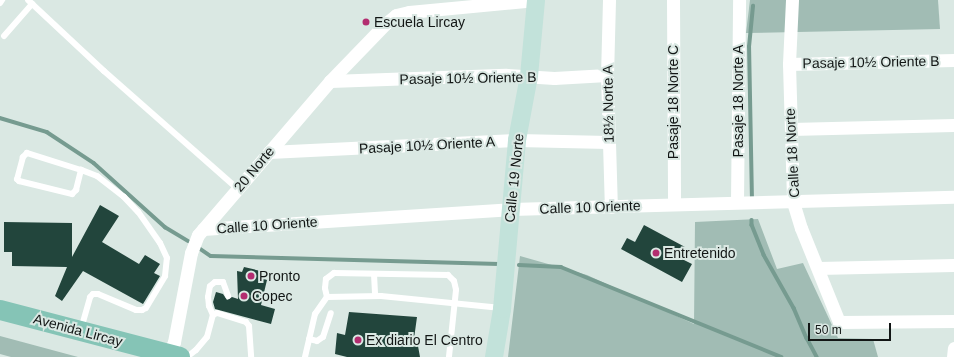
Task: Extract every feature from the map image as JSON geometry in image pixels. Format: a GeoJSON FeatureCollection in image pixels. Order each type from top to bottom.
{"type":"FeatureCollection","features":[{"type":"Feature","properties":{"kind":"main road","name":"Calle 19 Norte"},"geometry":{"type":"LineString","coordinates":[[494,357],[502,309],[517,140],[529,76],[536,0]]}},
{"type":"Feature","properties":{"kind":"main road"},"geometry":{"type":"LineString","coordinates":[[539,0],[551,0]]}},
{"type":"Feature","properties":{"kind":"main road","name":"Avenida Lircay"},"geometry":{"type":"LineString","coordinates":[[0,310],[174,356]]}},
{"type":"Feature","properties":{"kind":"main road","name":"Avenida Lircay"},"geometry":{"type":"LineString","coordinates":[[0,324],[128,357]]}},
{"type":"Feature","properties":{"kind":"street"},"geometry":{"type":"LineString","coordinates":[[446,4],[536,0]]}},
{"type":"Feature","properties":{"kind":"street","name":"18½ Norte A"},"geometry":{"type":"LineString","coordinates":[[609,0],[607,75],[611,207]]}},
{"type":"Feature","properties":{"kind":"street","name":"Pasaje 18 Norte C"},"geometry":{"type":"LineString","coordinates":[[672,0],[674,204]]}},
{"type":"Feature","properties":{"kind":"street","name":"Pasaje 18 Norte A"},"geometry":{"type":"LineString","coordinates":[[737,202],[739,0]]}},
{"type":"Feature","properties":{"kind":"street","name":"Calle 18 Norte"},"geometry":{"type":"LineString","coordinates":[[792,0],[789,64],[793,202],[801,228],[840,322],[954,321]]}},
{"type":"Feature","properties":{"kind":"street","name":"20 Norte"},"geometry":{"type":"LineString","coordinates":[[174,356],[174,342],[191,253],[198,235],[330,81],[385,24],[396,15],[446,4]]}},
{"type":"Feature","properties":{"kind":"street","name":"Pasaje 10½ Oriente B"},"geometry":{"type":"LineString","coordinates":[[789,64],[954,60]]}},
{"type":"Feature","properties":{"kind":"street","name":"Pasaje 10½ Oriente B"},"geometry":{"type":"LineString","coordinates":[[330,81],[506,75],[554,78],[607,75]]}},
{"type":"Feature","properties":{"kind":"street"},"geometry":{"type":"LineString","coordinates":[[791,129],[954,125]]}},
{"type":"Feature","properties":{"kind":"street","name":"Pasaje 10½ Oriente A"},"geometry":{"type":"LineString","coordinates":[[269,152],[517,140],[608,142]]}},
{"type":"Feature","properties":{"kind":"street","name":"Calle 10 Oriente"},"geometry":{"type":"LineString","coordinates":[[203,229],[511,209],[954,197]]}},
{"type":"Feature","properties":{"kind":"street"},"geometry":{"type":"LineString","coordinates":[[818,268],[954,265]]}},
{"type":"Feature","properties":{"kind":"street"},"geometry":{"type":"LineString","coordinates":[[953,357],[954,348]]}},
{"type":"Feature","properties":{"kind":"lane"},"geometry":{"type":"LineString","coordinates":[[4,36],[30,2],[104,71],[238,189]]}},
{"type":"Feature","properties":{"kind":"lane"},"geometry":{"type":"LineString","coordinates":[[80,170],[76,190],[72,194],[19,181],[17,178],[23,157],[27,153],[80,170],[97,176],[124,197],[154,233],[164,249],[167,258],[165,276],[146,308],[136,310],[98,294],[93,294],[90,297],[80,331]]}},
{"type":"Feature","properties":{"kind":"lane"},"geometry":{"type":"LineString","coordinates":[[305,357],[315,314],[327,298],[325,288],[326,279],[329,275],[334,273],[448,275],[454,281],[456,290],[449,357]]}},
{"type":"Feature","properties":{"kind":"lane"},"geometry":{"type":"LineString","coordinates":[[374,274],[375,296]]}},
{"type":"Feature","properties":{"kind":"lane"},"geometry":{"type":"LineString","coordinates":[[187,357],[196,350],[207,337],[213,316],[209,306],[208,297],[210,286],[215,282],[223,282],[228,296]]}},
{"type":"Feature","properties":{"kind":"lane"},"geometry":{"type":"LineString","coordinates":[[327,298],[375,296],[455,302],[502,309]]}},
{"type":"Feature","properties":{"kind":"lane"},"geometry":{"type":"LineString","coordinates":[[213,316],[217,313],[223,313],[246,322],[249,326],[251,357]]}},
{"type":"Feature","properties":{"kind":"lane"},"geometry":{"type":"LineString","coordinates":[[309,339],[317,341],[320,340],[325,332],[331,313]]}},
{"type":"Feature","properties":{"kind":"green space"},"geometry":{"type":"Polygon","coordinates":[[[750,0],[938,0],[940,29],[746,33],[750,0]]]}},
{"type":"Feature","properties":{"kind":"green space"},"geometry":{"type":"Polygon","coordinates":[[[758,219],[777,269],[803,263],[838,338],[873,339],[878,357],[508,357],[520,256],[587,275],[694,324],[695,222],[758,219]]]}},
{"type":"Feature","properties":{"kind":"green space"},"geometry":{"type":"Polygon","coordinates":[[[0,336],[78,357],[11,357],[0,354],[0,336]]]}},
{"type":"Feature","properties":{"kind":"building"},"geometry":{"type":"Polygon","coordinates":[[[100,205],[119,216],[102,242],[139,264],[145,255],[160,264],[154,273],[160,276],[143,304],[83,271],[62,301],[55,296],[67,267],[12,266],[12,252],[4,252],[4,222],[72,223],[72,257],[100,205]]]}},
{"type":"Feature","properties":{"kind":"building","name":"Entretenido"},"geometry":{"type":"Polygon","coordinates":[[[644,225],[685,247],[680,258],[692,264],[682,282],[621,249],[627,238],[635,242],[644,225]]]}},
{"type":"Feature","properties":{"kind":"building"},"geometry":{"type":"Polygon","coordinates":[[[244,267],[265,272],[264,279],[267,280],[261,305],[275,309],[271,324],[215,309],[213,302],[216,292],[223,294],[227,300],[232,297],[238,299],[237,271],[242,272],[244,267]]]}},
{"type":"Feature","properties":{"kind":"building"},"geometry":{"type":"Polygon","coordinates":[[[349,312],[417,317],[413,346],[418,346],[420,357],[347,357],[335,354],[337,333],[345,335],[349,312]]]}},
{"type":"Feature","properties":{"kind":"waterway"},"geometry":{"type":"LineString","coordinates":[[752,201],[749,47],[753,6]]}},
{"type":"Feature","properties":{"kind":"waterway"},"geometry":{"type":"LineString","coordinates":[[0,118],[47,132],[94,163],[165,227],[188,241]]}},
{"type":"Feature","properties":{"kind":"waterway"},"geometry":{"type":"LineString","coordinates":[[752,220],[752,225],[764,255],[794,308],[817,357]]}},
{"type":"Feature","properties":{"kind":"waterway"},"geometry":{"type":"LineString","coordinates":[[199,248],[211,256],[499,264]]}},
{"type":"Feature","properties":{"kind":"waterway"},"geometry":{"type":"LineString","coordinates":[[519,265],[561,267],[781,357]]}},
{"type":"Feature","properties":{"kind":"place","name":"Escuela Lircay"},"geometry":{"type":"Point","coordinates":[366,22]}},
{"type":"Feature","properties":{"kind":"place","name":"Entretenido"},"geometry":{"type":"Point","coordinates":[656,253]}},
{"type":"Feature","properties":{"kind":"place","name":"Pronto"},"geometry":{"type":"Point","coordinates":[251,276]}},
{"type":"Feature","properties":{"kind":"place","name":"Copec"},"geometry":{"type":"Point","coordinates":[244,296]}},
{"type":"Feature","properties":{"kind":"place","name":"Ex diario El Centro"},"geometry":{"type":"Point","coordinates":[358,340]}}]}
